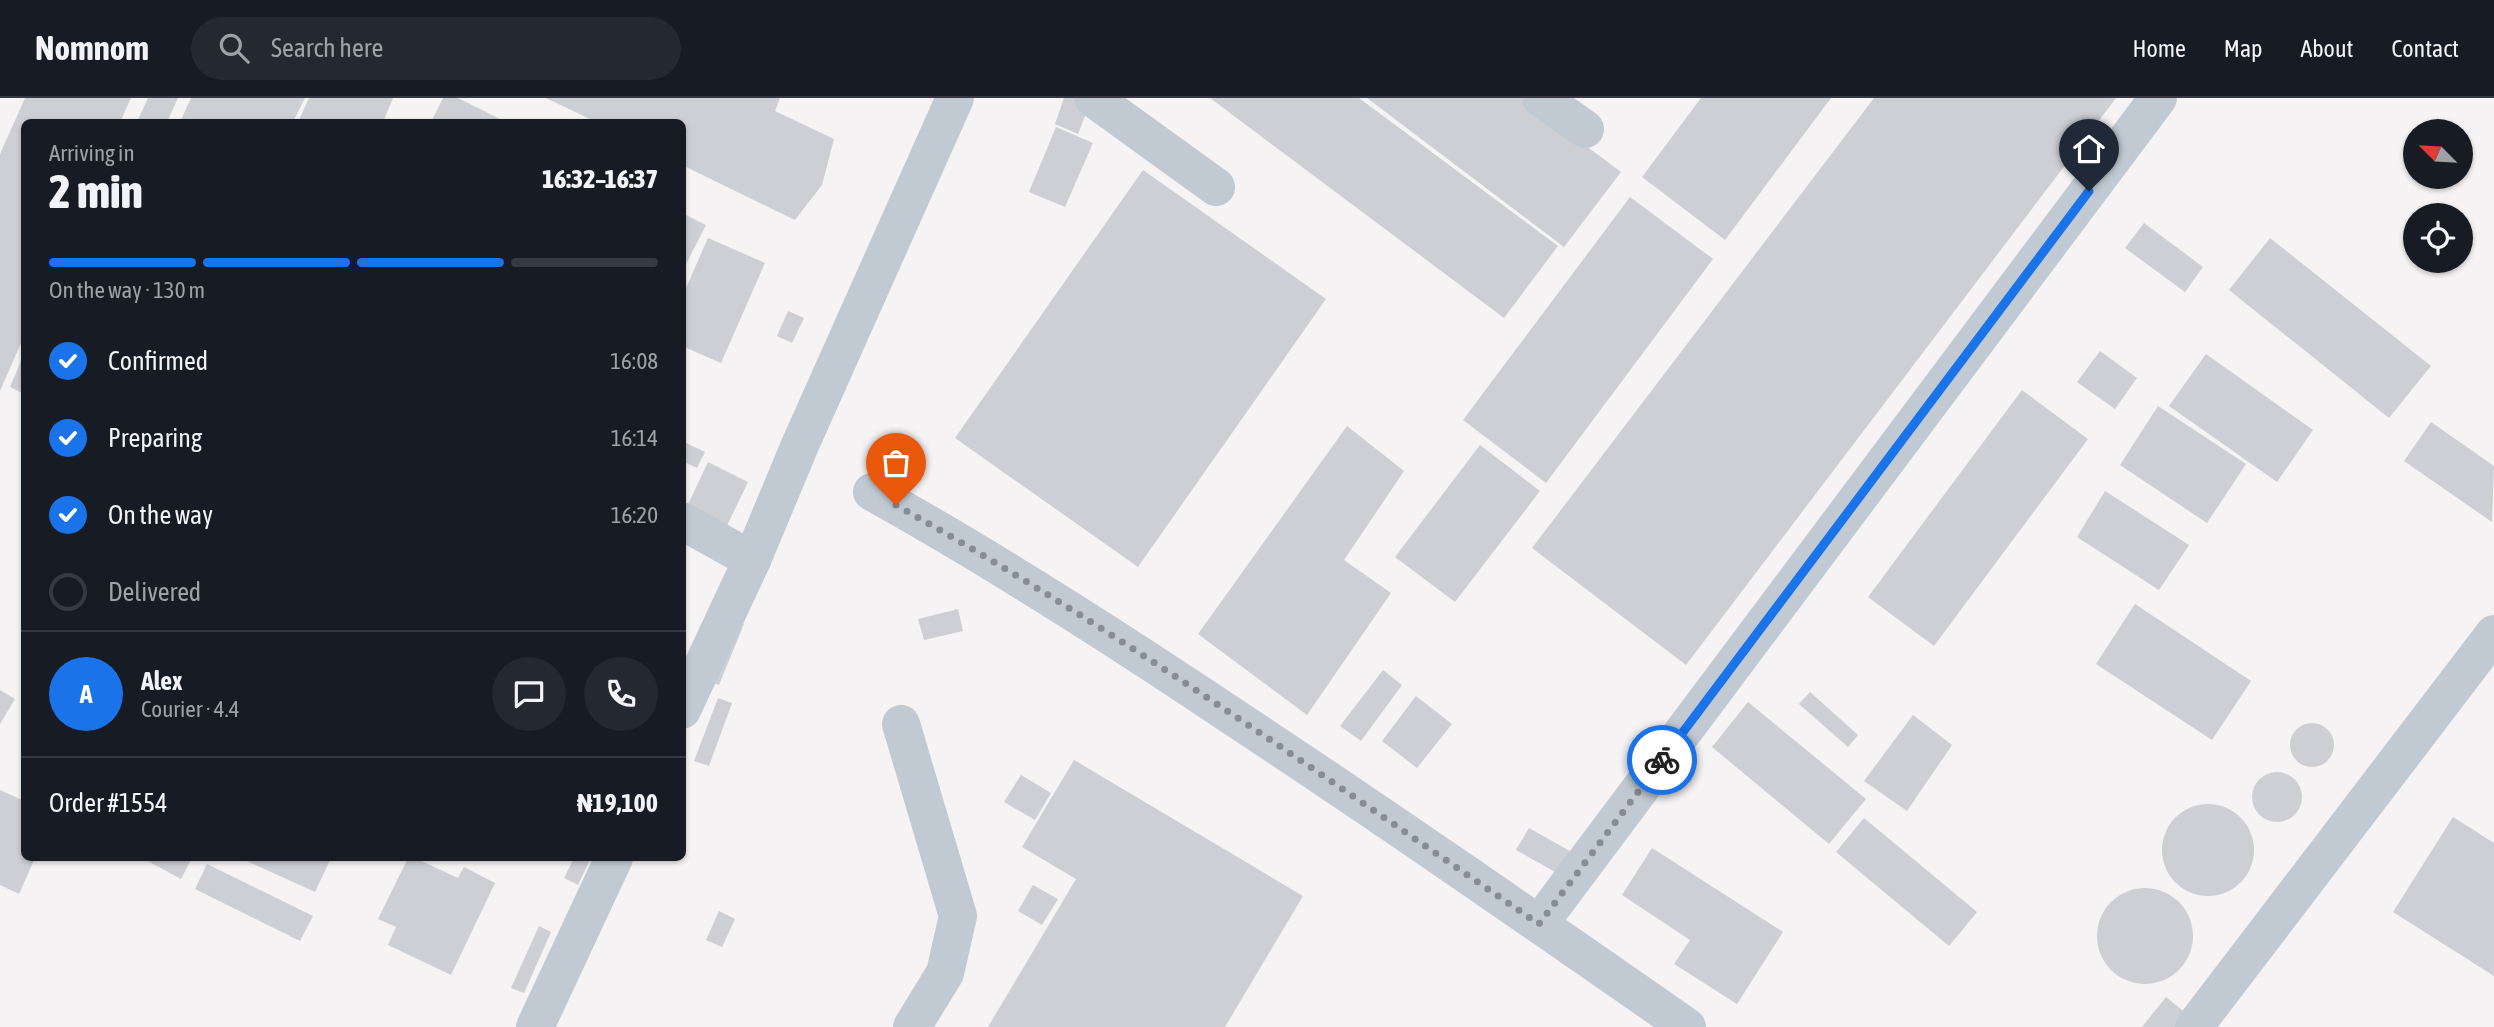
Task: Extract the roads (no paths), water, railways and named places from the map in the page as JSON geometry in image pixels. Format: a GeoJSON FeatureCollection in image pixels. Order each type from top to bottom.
{"type":"FeatureCollection","features":[{"type":"Feature","properties":{"kind":"street"},"geometry":{"type":"LineString","coordinates":[[686,701],[752,560],[800,445],[955,98]]}},
{"type":"Feature","properties":{"kind":"street"},"geometry":{"type":"LineString","coordinates":[[1093,98],[1216,187]]}},
{"type":"Feature","properties":{"kind":"street"},"geometry":{"type":"LineString","coordinates":[[1541,98],[1585,129]]}},
{"type":"Feature","properties":{"kind":"street"},"geometry":{"type":"LineString","coordinates":[[1539,924],[2158,98]]}},
{"type":"Feature","properties":{"kind":"street"},"geometry":{"type":"LineString","coordinates":[[872,492],[944,532],[1087,619],[1323,776],[1687,1027]]}},
{"type":"Feature","properties":{"kind":"street"},"geometry":{"type":"LineString","coordinates":[[686,523],[752,560]]}},
{"type":"Feature","properties":{"kind":"street"},"geometry":{"type":"LineString","coordinates":[[2194,1027],[2494,634]]}},
{"type":"Feature","properties":{"kind":"street"},"geometry":{"type":"LineString","coordinates":[[901,724],[958,916],[945,973],[912,1027]]}},
{"type":"Feature","properties":{"kind":"street"},"geometry":{"type":"LineString","coordinates":[[535,1027],[613,861]]}}]}
